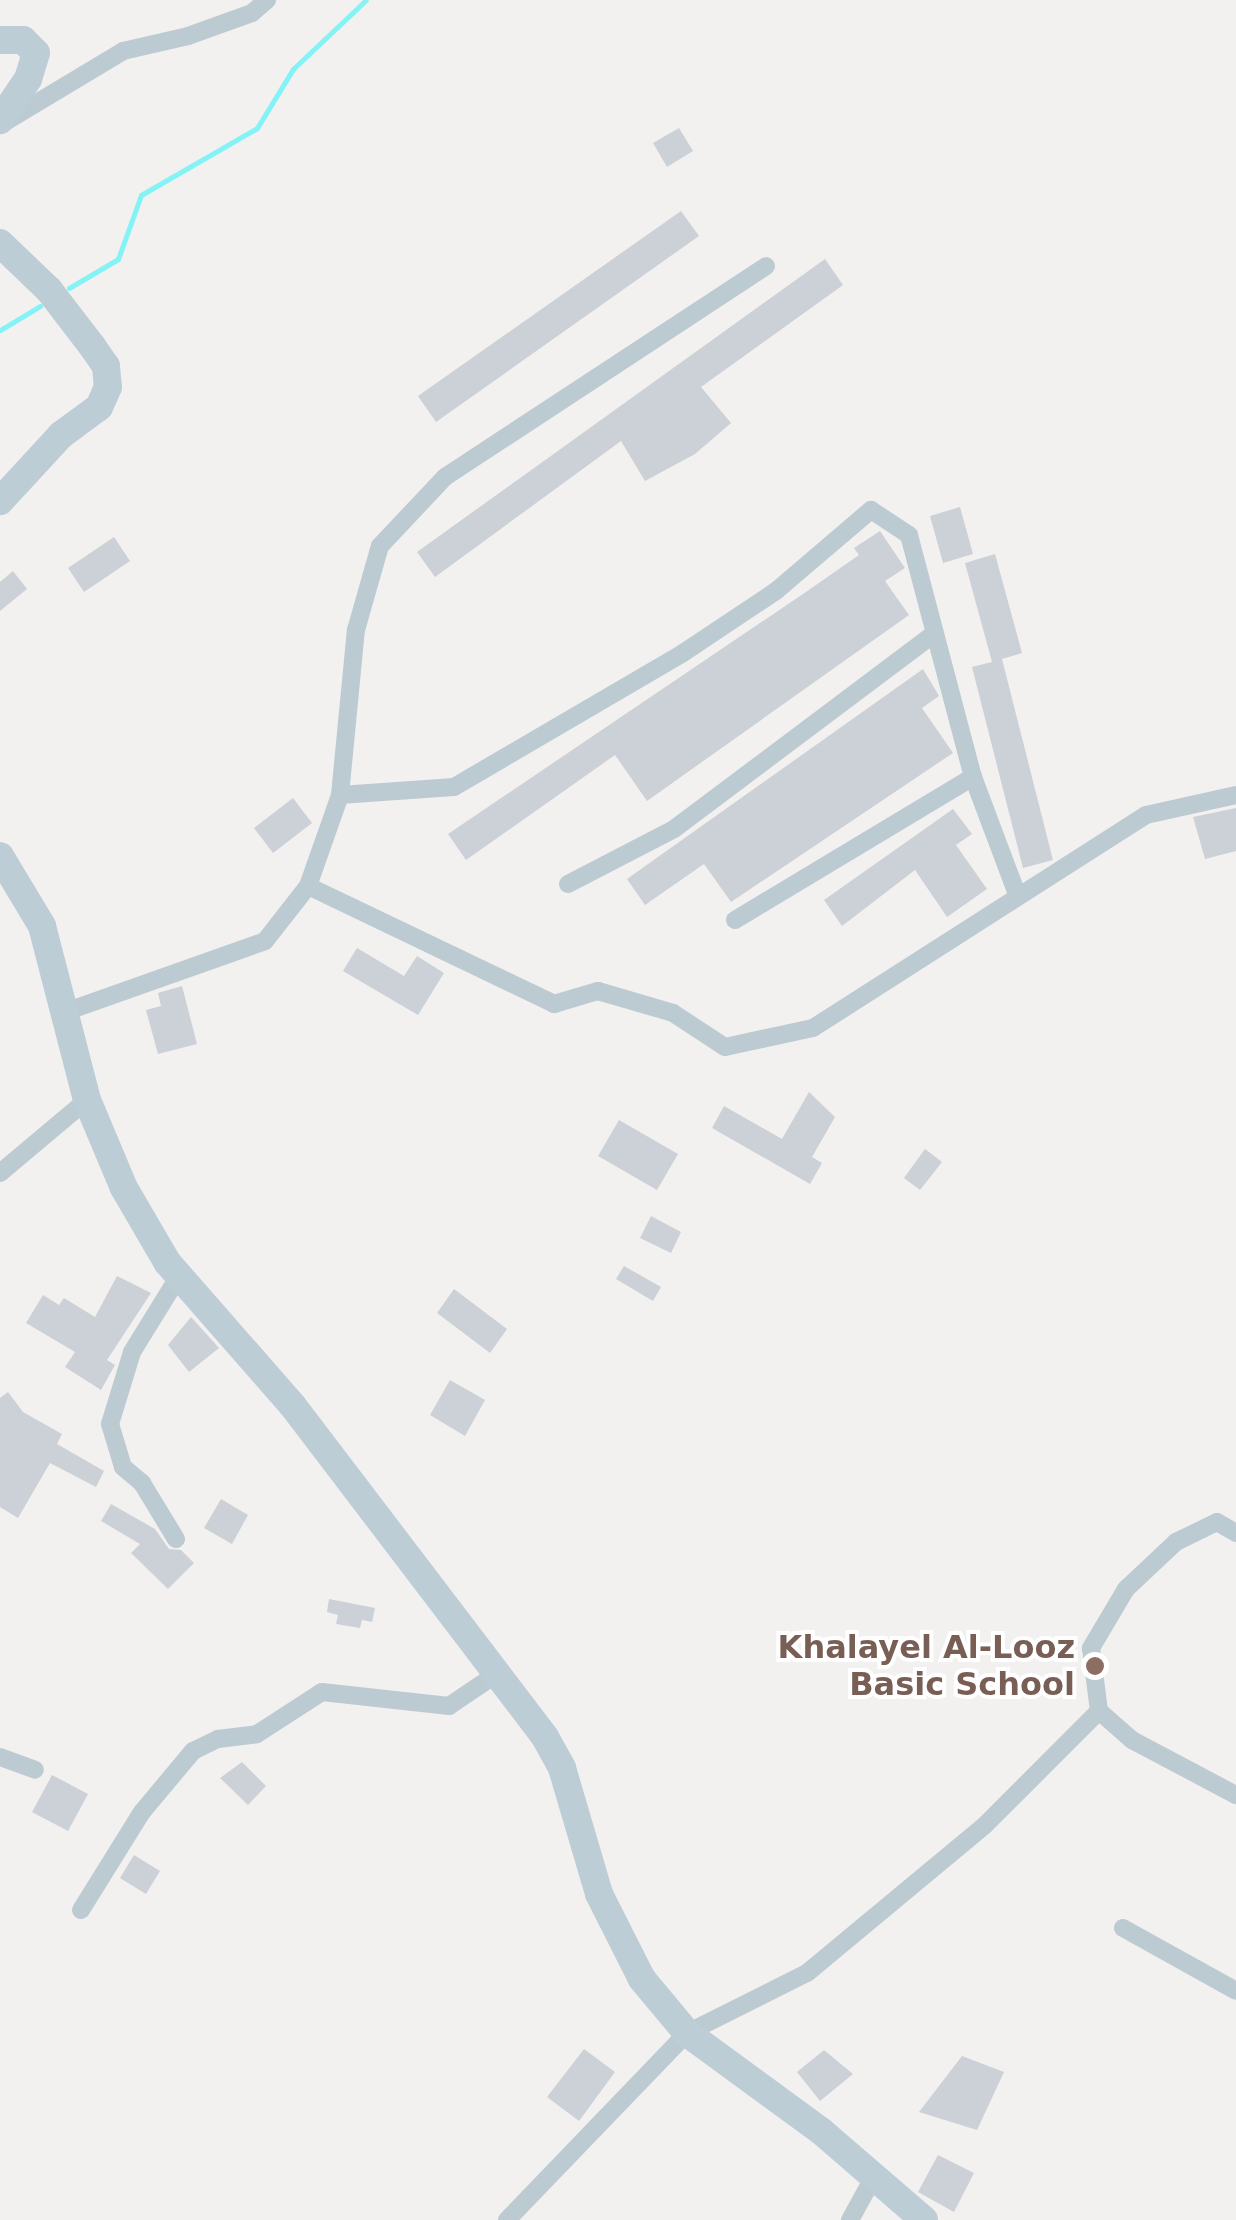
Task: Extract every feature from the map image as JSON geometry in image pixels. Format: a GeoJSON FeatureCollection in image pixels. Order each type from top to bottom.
{"type":"FeatureCollection","features":[{"type":"Feature","properties":{"kind":"street"},"geometry":{"type":"LineString","coordinates":[[0,122],[123,51],[188,36],[252,13],[267,0]]}},
{"type":"Feature","properties":{"kind":"street"},"geometry":{"type":"LineString","coordinates":[[0,40],[23,40],[36,53],[28,79],[0,122]]}},
{"type":"Feature","properties":{"kind":"street"},"geometry":{"type":"LineString","coordinates":[[0,243],[49,290],[92,346],[106,366],[108,388],[99,407],[61,435],[0,502]]}},
{"type":"Feature","properties":{"kind":"street"},"geometry":{"type":"LineString","coordinates":[[65,1012],[265,941],[308,886],[340,795],[356,630],[380,546],[445,478],[766,266]]}},
{"type":"Feature","properties":{"kind":"street"},"geometry":{"type":"LineString","coordinates":[[340,795],[454,787],[776,591],[872,510],[908,535],[973,777],[1017,894]]}},
{"type":"Feature","properties":{"kind":"street"},"geometry":{"type":"LineString","coordinates":[[568,884],[674,829],[935,633]]}},
{"type":"Feature","properties":{"kind":"street"},"geometry":{"type":"LineString","coordinates":[[735,920],[973,777]]}},
{"type":"Feature","properties":{"kind":"street"},"geometry":{"type":"LineString","coordinates":[[308,886],[554,1004],[598,991],[673,1012],[726,1048],[813,1028],[1146,815],[1236,795]]}},
{"type":"Feature","properties":{"kind":"street"},"geometry":{"type":"LineString","coordinates":[[0,856],[42,926],[87,1100],[124,1188],[179,1276],[293,1406],[498,1673],[562,1768],[584,1850],[620,1939],[642,1979],[687,2033],[820,2131],[872,2180],[924,2220]]}},
{"type":"Feature","properties":{"kind":"street"},"geometry":{"type":"LineString","coordinates":[[0,1173],[87,1100]]}},
{"type":"Feature","properties":{"kind":"street"},"geometry":{"type":"LineString","coordinates":[[176,1539],[142,1483],[123,1467],[110,1424],[132,1352],[179,1276]]}},
{"type":"Feature","properties":{"kind":"street"},"geometry":{"type":"LineString","coordinates":[[1236,1533],[1217,1522],[1176,1542],[1126,1589],[1091,1648],[1099,1711],[1132,1740],[1236,1795]]}},
{"type":"Feature","properties":{"kind":"street"},"geometry":{"type":"LineString","coordinates":[[81,1910],[142,1812],[193,1751],[218,1739],[257,1734],[322,1692],[449,1706],[498,1673]]}},
{"type":"Feature","properties":{"kind":"street"},"geometry":{"type":"LineString","coordinates":[[507,2220],[687,2033],[807,1973],[985,1826],[1099,1711]]}},
{"type":"Feature","properties":{"kind":"street"},"geometry":{"type":"LineString","coordinates":[[0,1757],[35,1770]]}},
{"type":"Feature","properties":{"kind":"street"},"geometry":{"type":"LineString","coordinates":[[1123,1928],[1236,1991]]}},
{"type":"Feature","properties":{"kind":"street"},"geometry":{"type":"LineString","coordinates":[[850,2220],[872,2180]]}},
{"type":"Feature","properties":{"kind":"building"},"geometry":{"type":"Polygon","coordinates":[[[679,128],[693,151],[667,167],[653,143],[679,128]]]}},
{"type":"Feature","properties":{"kind":"building"},"geometry":{"type":"Polygon","coordinates":[[[681,211],[699,236],[436,422],[418,396],[681,211]]]}},
{"type":"Feature","properties":{"kind":"building"},"geometry":{"type":"Polygon","coordinates":[[[825,259],[843,285],[701,387],[731,423],[695,454],[645,481],[621,441],[435,577],[417,552],[825,259]]]}},
{"type":"Feature","properties":{"kind":"building"},"geometry":{"type":"Polygon","coordinates":[[[960,507],[973,554],[943,563],[930,516],[960,507]]]}},
{"type":"Feature","properties":{"kind":"building"},"geometry":{"type":"Polygon","coordinates":[[[880,531],[905,568],[885,581],[909,615],[647,801],[615,755],[466,860],[448,834],[859,555],[854,548],[880,531]]]}},
{"type":"Feature","properties":{"kind":"building"},"geometry":{"type":"Polygon","coordinates":[[[114,537],[130,561],[84,592],[68,568],[114,537]]]}},
{"type":"Feature","properties":{"kind":"building"},"geometry":{"type":"Polygon","coordinates":[[[995,554],[1022,653],[1002,659],[1053,860],[1023,868],[972,667],[992,662],[965,563],[995,554]]]}},
{"type":"Feature","properties":{"kind":"building"},"geometry":{"type":"Polygon","coordinates":[[[13,571],[27,589],[0,611],[0,582],[13,571]]]}},
{"type":"Feature","properties":{"kind":"building"},"geometry":{"type":"Polygon","coordinates":[[[923,669],[939,696],[922,708],[953,753],[731,902],[704,864],[645,905],[627,879],[923,669]]]}},
{"type":"Feature","properties":{"kind":"building"},"geometry":{"type":"Polygon","coordinates":[[[293,798],[312,823],[273,853],[254,828],[293,798]]]}},
{"type":"Feature","properties":{"kind":"building"},"geometry":{"type":"Polygon","coordinates":[[[1236,808],[1236,851],[1205,859],[1193,817],[1236,808]]]}},
{"type":"Feature","properties":{"kind":"building"},"geometry":{"type":"Polygon","coordinates":[[[953,809],[972,834],[956,845],[987,889],[947,917],[915,870],[842,926],[824,900],[953,809]]]}},
{"type":"Feature","properties":{"kind":"building"},"geometry":{"type":"Polygon","coordinates":[[[357,948],[404,976],[417,956],[444,973],[418,1015],[343,971],[357,948]]]}},
{"type":"Feature","properties":{"kind":"building"},"geometry":{"type":"Polygon","coordinates":[[[182,986],[197,1044],[158,1054],[146,1010],[161,1006],[158,993],[182,986]]]}},
{"type":"Feature","properties":{"kind":"building"},"geometry":{"type":"Polygon","coordinates":[[[809,1092],[835,1117],[812,1157],[822,1163],[810,1184],[712,1128],[724,1106],[782,1139],[809,1092]]]}},
{"type":"Feature","properties":{"kind":"building"},"geometry":{"type":"Polygon","coordinates":[[[619,1120],[678,1154],[657,1190],[598,1156],[619,1120]]]}},
{"type":"Feature","properties":{"kind":"building"},"geometry":{"type":"Polygon","coordinates":[[[925,1149],[942,1162],[920,1190],[904,1178],[925,1149]]]}},
{"type":"Feature","properties":{"kind":"building"},"geometry":{"type":"Polygon","coordinates":[[[651,1216],[681,1232],[671,1253],[640,1238],[651,1216]]]}},
{"type":"Feature","properties":{"kind":"building"},"geometry":{"type":"Polygon","coordinates":[[[624,1266],[661,1287],[653,1301],[616,1279],[624,1266]]]}},
{"type":"Feature","properties":{"kind":"building"},"geometry":{"type":"Polygon","coordinates":[[[117,1276],[151,1293],[107,1360],[115,1365],[101,1390],[65,1367],[75,1352],[26,1323],[43,1295],[59,1305],[64,1298],[95,1317],[117,1276]]]}},
{"type":"Feature","properties":{"kind":"building"},"geometry":{"type":"Polygon","coordinates":[[[454,1289],[507,1329],[490,1353],[437,1313],[454,1289]]]}},
{"type":"Feature","properties":{"kind":"building"},"geometry":{"type":"Polygon","coordinates":[[[191,1317],[219,1348],[189,1372],[168,1345],[191,1317]]]}},
{"type":"Feature","properties":{"kind":"building"},"geometry":{"type":"Polygon","coordinates":[[[450,1380],[485,1400],[465,1436],[430,1415],[450,1380]]]}},
{"type":"Feature","properties":{"kind":"building"},"geometry":{"type":"Polygon","coordinates":[[[8,1392],[23,1412],[62,1434],[57,1444],[104,1471],[96,1487],[50,1463],[18,1518],[0,1507],[0,1398],[8,1392]]]}},
{"type":"Feature","properties":{"kind":"building"},"geometry":{"type":"Polygon","coordinates":[[[221,1499],[248,1515],[232,1544],[204,1528],[221,1499]]]}},
{"type":"Feature","properties":{"kind":"building"},"geometry":{"type":"Polygon","coordinates":[[[111,1504],[155,1529],[169,1549],[181,1550],[194,1563],[168,1589],[131,1553],[140,1544],[101,1521],[111,1504]]]}},
{"type":"Feature","properties":{"kind":"building"},"geometry":{"type":"Polygon","coordinates":[[[329,1599],[375,1608],[372,1622],[362,1620],[360,1628],[336,1624],[338,1615],[327,1612],[329,1599]]]}},
{"type":"Feature","properties":{"kind":"building"},"geometry":{"type":"Polygon","coordinates":[[[242,1762],[266,1786],[248,1805],[220,1778],[242,1762]]]}},
{"type":"Feature","properties":{"kind":"building"},"geometry":{"type":"Polygon","coordinates":[[[52,1775],[88,1794],[68,1831],[32,1812],[52,1775]]]}},
{"type":"Feature","properties":{"kind":"building"},"geometry":{"type":"Polygon","coordinates":[[[134,1855],[160,1871],[146,1894],[120,1878],[134,1855]]]}},
{"type":"Feature","properties":{"kind":"building"},"geometry":{"type":"Polygon","coordinates":[[[584,2049],[615,2072],[579,2121],[547,2097],[584,2049]]]}},
{"type":"Feature","properties":{"kind":"building"},"geometry":{"type":"Polygon","coordinates":[[[824,2050],[853,2074],[820,2101],[797,2072],[824,2050]]]}},
{"type":"Feature","properties":{"kind":"building"},"geometry":{"type":"Polygon","coordinates":[[[962,2056],[1004,2072],[977,2130],[919,2112],[962,2056]]]}},
{"type":"Feature","properties":{"kind":"building"},"geometry":{"type":"Polygon","coordinates":[[[938,2155],[974,2173],[954,2212],[918,2192],[938,2155]]]}},
{"type":"Feature","properties":{"kind":"waterway"},"geometry":{"type":"LineString","coordinates":[[69,288],[118,259],[141,195],[257,128],[293,69],[366,0]]}},
{"type":"Feature","properties":{"kind":"waterway"},"geometry":{"type":"LineString","coordinates":[[0,330],[40,306]]}},
{"type":"Feature","properties":{"kind":"place","name":"Khalayel Al-Looz Basic School"},"geometry":{"type":"Point","coordinates":[1095,1666]}}]}
